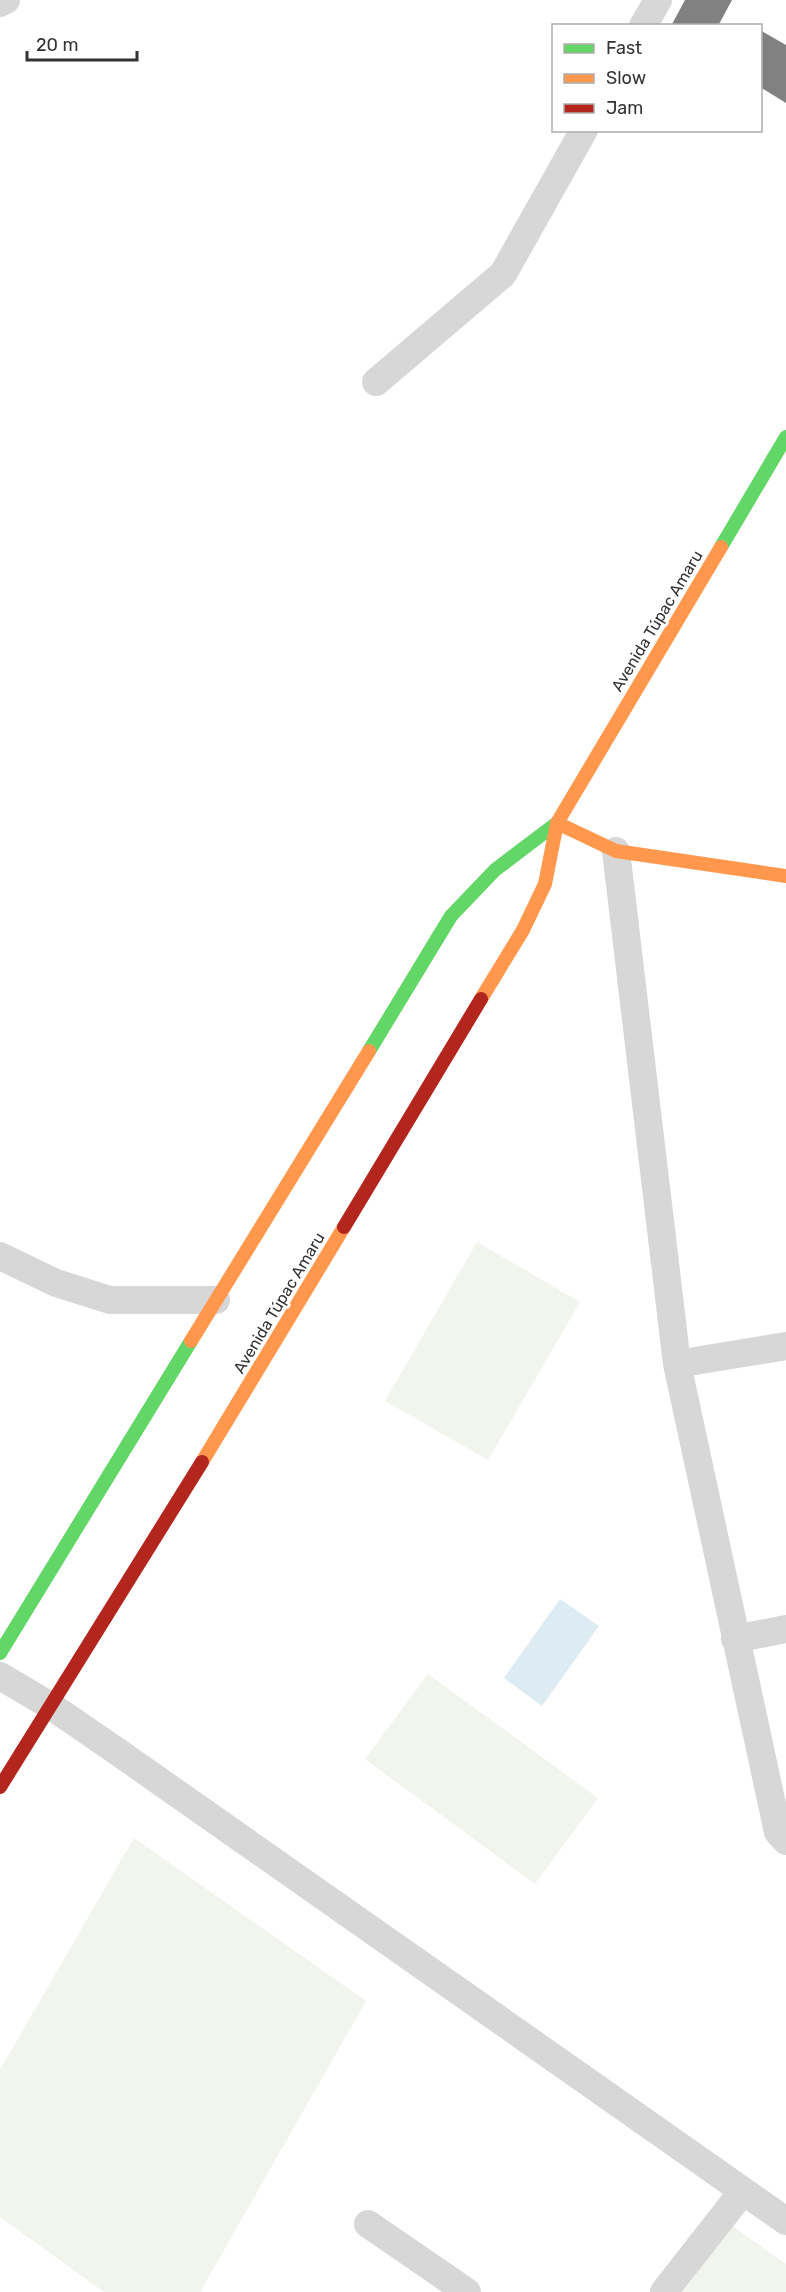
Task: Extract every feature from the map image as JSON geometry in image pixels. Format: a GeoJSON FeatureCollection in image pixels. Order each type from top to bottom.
{"type":"FeatureCollection","features":[{"type":"Feature","properties":{"kind":"main road","name":"Avenida Túpac Amaru"},"geometry":{"type":"LineString","coordinates":[[0,1787],[162,1529],[523,930],[545,884],[557,823],[786,437]]}},
{"type":"Feature","properties":{"kind":"main road","name":"Avenida Túpac Amaru"},"geometry":{"type":"LineString","coordinates":[[0,1653],[451,916],[495,870],[557,823]]}},
{"type":"Feature","properties":{"kind":"main road"},"geometry":{"type":"LineString","coordinates":[[557,823],[616,851],[786,876]]}},
{"type":"Feature","properties":{"kind":"street"},"geometry":{"type":"LineString","coordinates":[[0,3],[6,0]]}},
{"type":"Feature","properties":{"kind":"street"},"geometry":{"type":"LineString","coordinates":[[644,24],[658,0]]}},
{"type":"Feature","properties":{"kind":"street"},"geometry":{"type":"LineString","coordinates":[[375,382],[503,274],[583,132]]}},
{"type":"Feature","properties":{"kind":"street"},"geometry":{"type":"LineString","coordinates":[[616,851],[677,1364],[778,1832],[786,1841]]}},
{"type":"Feature","properties":{"kind":"street"},"geometry":{"type":"LineString","coordinates":[[0,1256],[56,1283],[110,1300],[216,1300]]}},
{"type":"Feature","properties":{"kind":"street"},"geometry":{"type":"LineString","coordinates":[[677,1364],[786,1346]]}},
{"type":"Feature","properties":{"kind":"street"},"geometry":{"type":"LineString","coordinates":[[735,1639],[786,1629]]}},
{"type":"Feature","properties":{"kind":"street"},"geometry":{"type":"LineString","coordinates":[[0,1676],[51,1706],[786,2221]]}},
{"type":"Feature","properties":{"kind":"street"},"geometry":{"type":"LineString","coordinates":[[664,2292],[743,2191]]}},
{"type":"Feature","properties":{"kind":"street"},"geometry":{"type":"LineString","coordinates":[[368,2224],[467,2292]]}},
{"type":"Feature","properties":{"kind":"shaded area"},"geometry":{"type":"Polygon","coordinates":[[[477,1242],[580,1302],[488,1460],[385,1401],[477,1242]]]}},
{"type":"Feature","properties":{"kind":"shaded area"},"geometry":{"type":"Polygon","coordinates":[[[560,1599],[599,1626],[542,1706],[504,1678],[560,1599]]]}},
{"type":"Feature","properties":{"kind":"shaded area"},"geometry":{"type":"Polygon","coordinates":[[[428,1674],[598,1798],[535,1884],[365,1759],[428,1674]]]}},
{"type":"Feature","properties":{"kind":"shaded area"},"geometry":{"type":"Polygon","coordinates":[[[134,1838],[366,2001],[200,2292],[104,2292],[0,2217],[0,2070],[134,1838]]]}},
{"type":"Feature","properties":{"kind":"shaded area"},"geometry":{"type":"Polygon","coordinates":[[[731,2225],[786,2264],[786,2292],[683,2292],[731,2225]]]}},
{"type":"Feature","properties":{"kind":"building"},"geometry":{"type":"Polygon","coordinates":[[[685,0],[732,0],[719,24],[672,24],[685,0]]]}},
{"type":"Feature","properties":{"kind":"building"},"geometry":{"type":"Polygon","coordinates":[[[762,31],[786,45],[786,103],[762,88],[762,31]]]}},
{"type":"Feature","properties":{"kind":"traffic: fast"},"geometry":{"type":"LineString","coordinates":[[721,547],[786,437]]}},
{"type":"Feature","properties":{"kind":"traffic: fast"},"geometry":{"type":"LineString","coordinates":[[369,1051],[451,916],[495,870],[557,823]]}},
{"type":"Feature","properties":{"kind":"traffic: fast"},"geometry":{"type":"LineString","coordinates":[[0,1653],[191,1341]]}},
{"type":"Feature","properties":{"kind":"traffic: slow"},"geometry":{"type":"LineString","coordinates":[[481,999],[523,930],[545,884],[557,823],[721,547]]}},
{"type":"Feature","properties":{"kind":"traffic: slow"},"geometry":{"type":"LineString","coordinates":[[557,823],[616,851],[786,876]]}},
{"type":"Feature","properties":{"kind":"traffic: slow"},"geometry":{"type":"LineString","coordinates":[[191,1341],[369,1051]]}},
{"type":"Feature","properties":{"kind":"traffic: slow"},"geometry":{"type":"LineString","coordinates":[[202,1462],[344,1227]]}},
{"type":"Feature","properties":{"kind":"traffic: jam"},"geometry":{"type":"LineString","coordinates":[[344,1227],[481,999]]}},
{"type":"Feature","properties":{"kind":"traffic: jam"},"geometry":{"type":"LineString","coordinates":[[0,1787],[202,1462]]}}]}
